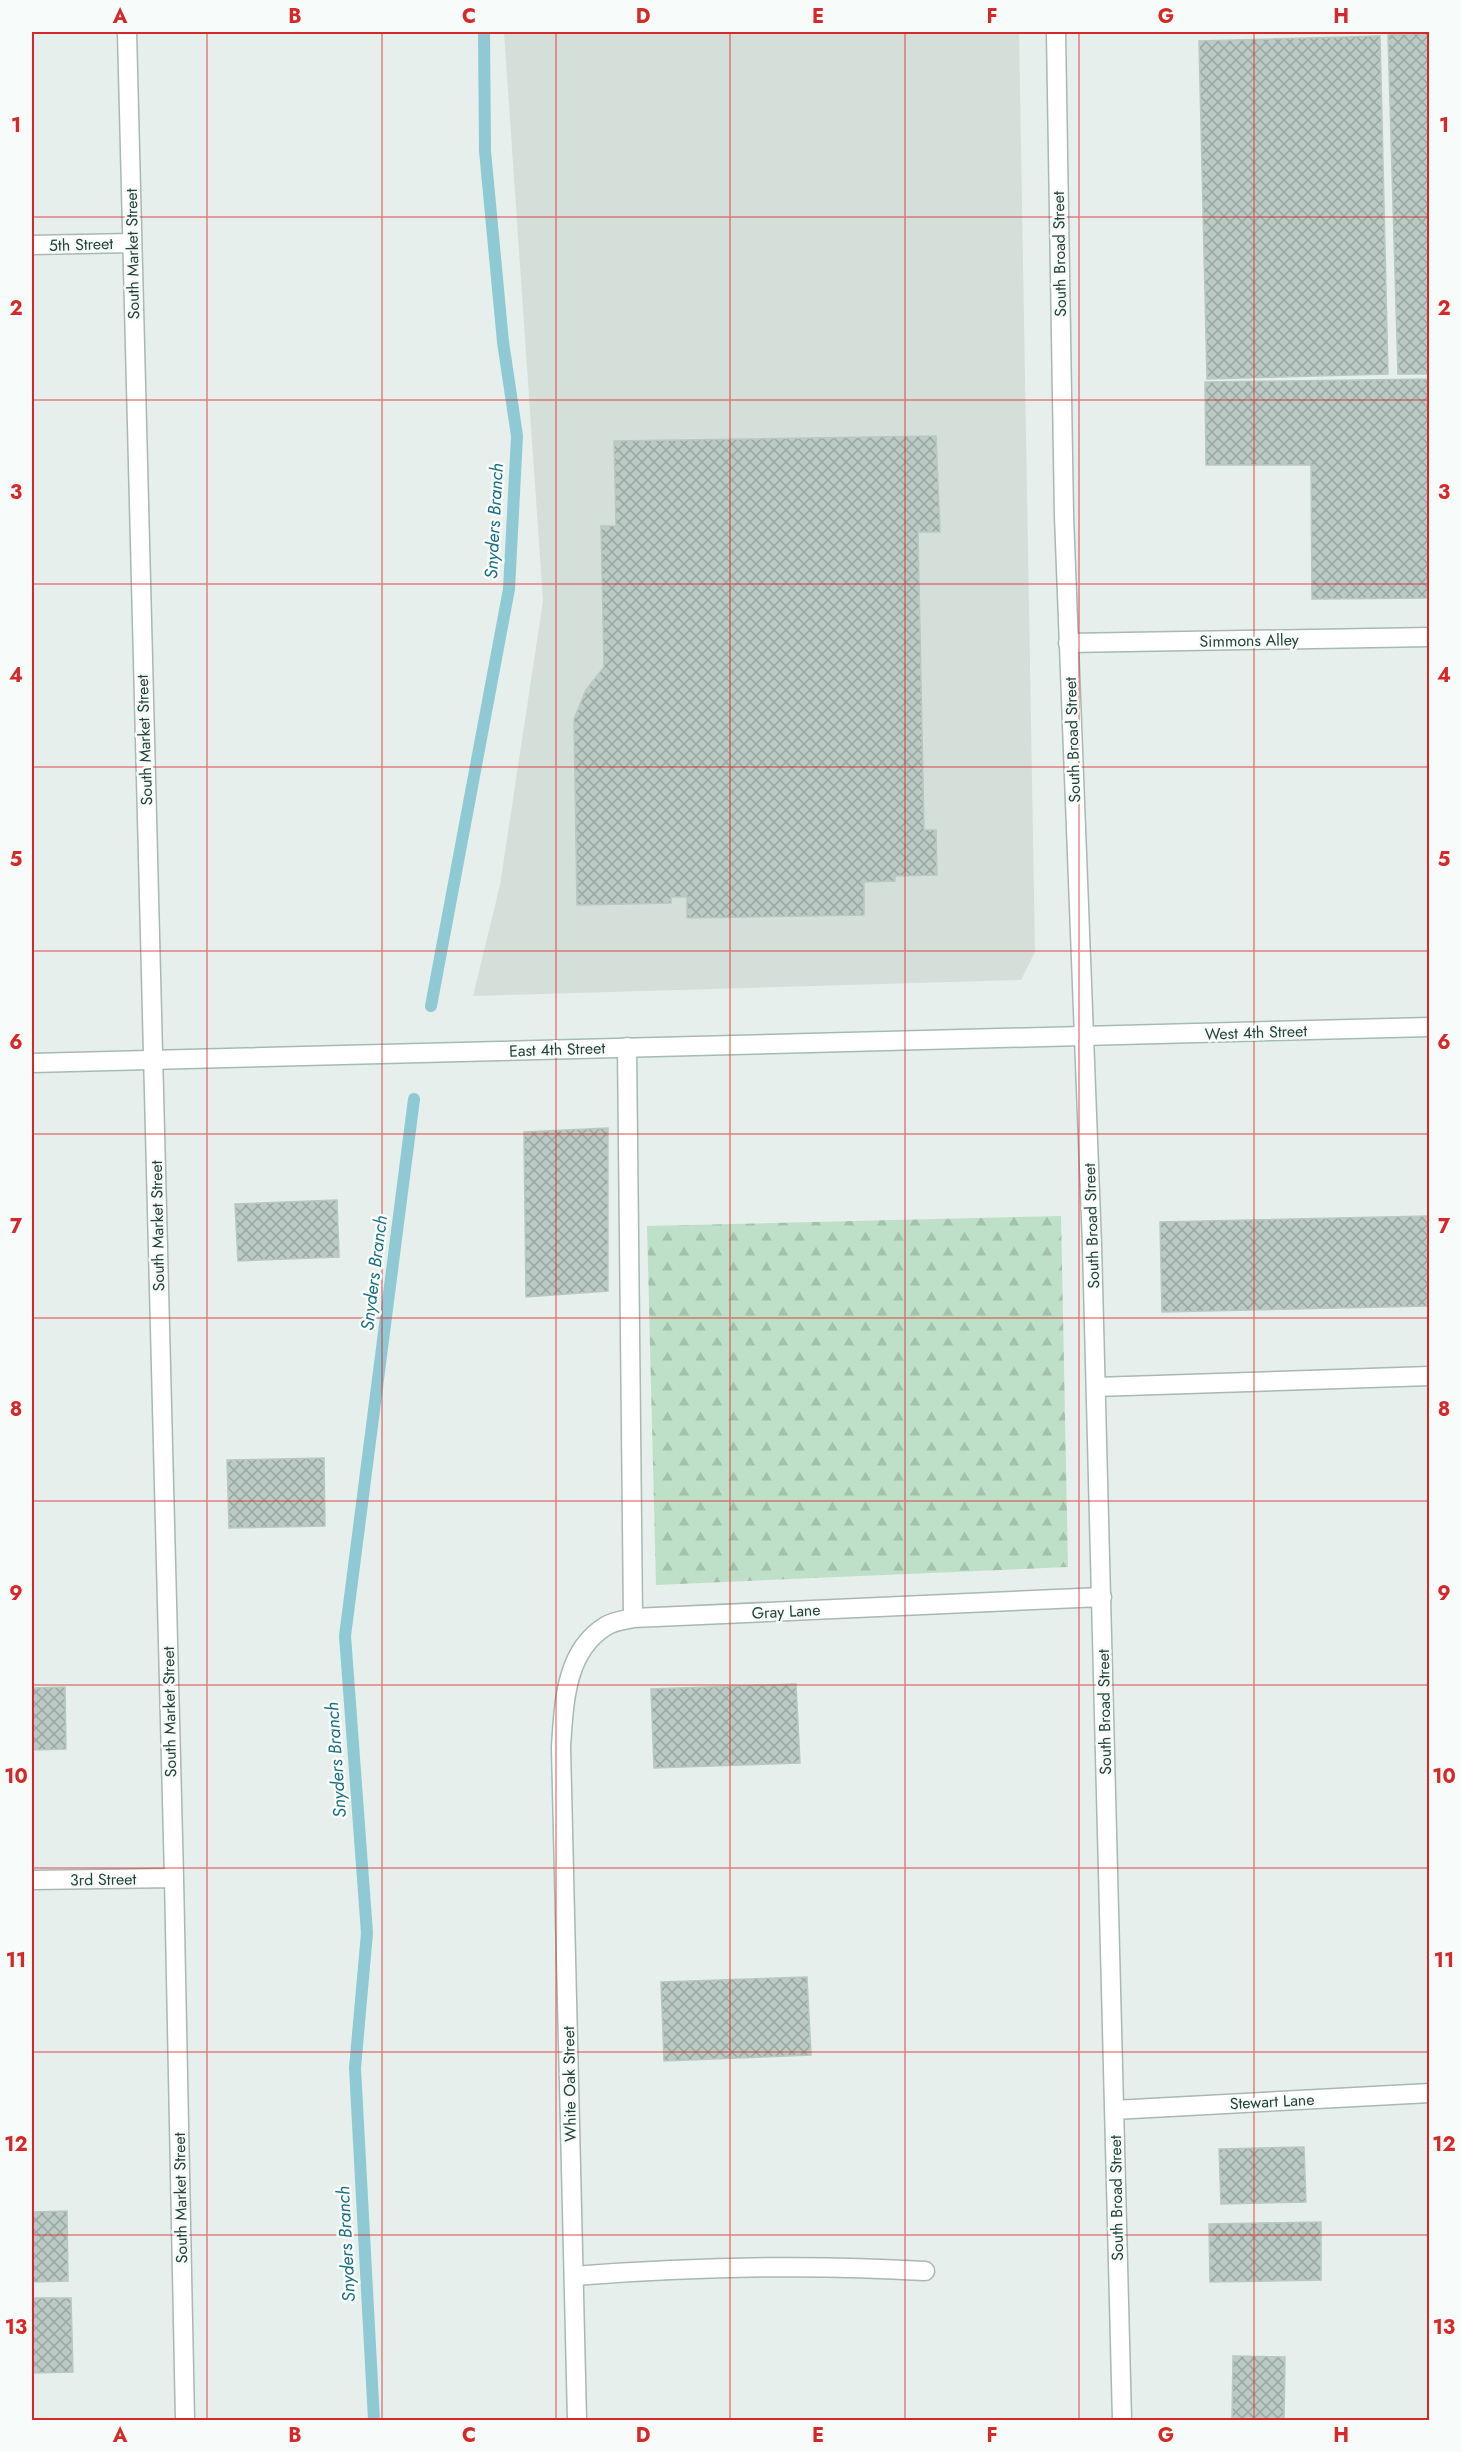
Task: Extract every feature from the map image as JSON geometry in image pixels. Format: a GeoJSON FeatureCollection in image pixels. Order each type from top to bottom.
{"type":"FeatureCollection","features":[{"type":"Feature","properties":{"kind":"street","name":"South Market Street"},"geometry":{"type":"LineString","coordinates":[[127,32],[174,1878],[184,2421]]}},
{"type":"Feature","properties":{"kind":"street","name":"South Broad Street"},"geometry":{"type":"LineString","coordinates":[[1056,32],[1064,516],[1096,1387],[1122,2421]]}},
{"type":"Feature","properties":{"kind":"street","name":"5th Street"},"geometry":{"type":"LineString","coordinates":[[32,245],[131,243]]}},
{"type":"Feature","properties":{"kind":"street","name":"Simmons Alley"},"geometry":{"type":"LineString","coordinates":[[1068,643],[1430,637]]}},
{"type":"Feature","properties":{"kind":"street","name":"West 4th Street"},"geometry":{"type":"LineString","coordinates":[[1083,1038],[1430,1027]]}},
{"type":"Feature","properties":{"kind":"street","name":"East 4th Street"},"geometry":{"type":"LineString","coordinates":[[32,1063],[627,1047],[1083,1038]]}},
{"type":"Feature","properties":{"kind":"street"},"geometry":{"type":"LineString","coordinates":[[627,1047],[633,1618]]}},
{"type":"Feature","properties":{"kind":"street"},"geometry":{"type":"LineString","coordinates":[[1096,1387],[1430,1376]]}},
{"type":"Feature","properties":{"kind":"street","name":"Gray Lane"},"geometry":{"type":"LineString","coordinates":[[561,1747],[564,1698],[578,1652],[588,1640],[608,1624],[633,1618],[1102,1597]]}},
{"type":"Feature","properties":{"kind":"street","name":"White Oak Street"},"geometry":{"type":"LineString","coordinates":[[561,1747],[578,2421]]}},
{"type":"Feature","properties":{"kind":"street","name":"3rd Street"},"geometry":{"type":"LineString","coordinates":[[32,1880],[174,1878]]}},
{"type":"Feature","properties":{"kind":"street","name":"Stewart Lane"},"geometry":{"type":"LineString","coordinates":[[1114,2110],[1430,2092]]}},
{"type":"Feature","properties":{"kind":"street"},"geometry":{"type":"LineString","coordinates":[[574,2276],[640,2271],[841,2266],[925,2271]]}},
{"type":"Feature","properties":{"kind":"shaded area"},"geometry":{"type":"Polygon","coordinates":[[[504,32],[1019,32],[1035,952],[1021,980],[473,996],[500,885],[543,601],[504,32]]]}},
{"type":"Feature","properties":{"kind":"green space"},"geometry":{"type":"Polygon","coordinates":[[[1061,1216],[1068,1567],[656,1585],[647,1226],[1061,1216]]]}},
{"type":"Feature","properties":{"kind":"building"},"geometry":{"type":"Polygon","coordinates":[[[1430,33],[1430,374],[1398,374],[1388,35],[1430,33]]]}},
{"type":"Feature","properties":{"kind":"building"},"geometry":{"type":"Polygon","coordinates":[[[1380,36],[1388,374],[1207,379],[1199,41],[1380,36]]]}},
{"type":"Feature","properties":{"kind":"building"},"geometry":{"type":"Polygon","coordinates":[[[1430,379],[1430,598],[1312,599],[1311,465],[1206,465],[1205,382],[1430,379]]]}},
{"type":"Feature","properties":{"kind":"building"},"geometry":{"type":"Polygon","coordinates":[[[936,436],[940,532],[918,532],[924,830],[936,830],[937,875],[895,876],[895,881],[864,882],[864,915],[687,918],[687,897],[671,897],[671,903],[577,905],[574,719],[586,690],[604,667],[601,526],[616,526],[614,441],[936,436]]]}},
{"type":"Feature","properties":{"kind":"building"},"geometry":{"type":"Polygon","coordinates":[[[608,1128],[608,1291],[526,1297],[524,1132],[608,1128]]]}},
{"type":"Feature","properties":{"kind":"building"},"geometry":{"type":"Polygon","coordinates":[[[337,1200],[339,1257],[238,1261],[235,1204],[337,1200]]]}},
{"type":"Feature","properties":{"kind":"building"},"geometry":{"type":"Polygon","coordinates":[[[1430,1216],[1430,1306],[1162,1312],[1160,1222],[1430,1216]]]}},
{"type":"Feature","properties":{"kind":"building"},"geometry":{"type":"Polygon","coordinates":[[[324,1458],[325,1526],[229,1528],[227,1460],[324,1458]]]}},
{"type":"Feature","properties":{"kind":"building"},"geometry":{"type":"Polygon","coordinates":[[[796,1684],[800,1763],[654,1768],[651,1689],[796,1684]]]}},
{"type":"Feature","properties":{"kind":"building"},"geometry":{"type":"Polygon","coordinates":[[[65,1687],[66,1749],[32,1750],[32,1688],[65,1687]]]}},
{"type":"Feature","properties":{"kind":"building"},"geometry":{"type":"Polygon","coordinates":[[[807,1977],[811,2055],[664,2061],[661,1982],[807,1977]]]}},
{"type":"Feature","properties":{"kind":"building"},"geometry":{"type":"Polygon","coordinates":[[[1304,2147],[1306,2202],[1221,2204],[1219,2149],[1304,2147]]]}},
{"type":"Feature","properties":{"kind":"building"},"geometry":{"type":"Polygon","coordinates":[[[67,2211],[68,2281],[32,2282],[32,2212],[67,2211]]]}},
{"type":"Feature","properties":{"kind":"building"},"geometry":{"type":"Polygon","coordinates":[[[1321,2222],[1321,2280],[1210,2282],[1209,2224],[1321,2222]]]}},
{"type":"Feature","properties":{"kind":"building"},"geometry":{"type":"Polygon","coordinates":[[[32,2298],[71,2298],[73,2372],[32,2373],[32,2298]]]}},
{"type":"Feature","properties":{"kind":"building"},"geometry":{"type":"Polygon","coordinates":[[[1233,2356],[1285,2357],[1284,2420],[1232,2420],[1233,2356]]]}},
{"type":"Feature","properties":{"kind":"waterway","name":"Snyders Branch"},"geometry":{"type":"LineString","coordinates":[[431,1006],[509,589],[517,436],[503,342],[485,151],[484,32]]}},
{"type":"Feature","properties":{"kind":"waterway","name":"Snyders Branch"},"geometry":{"type":"LineString","coordinates":[[374,2420],[355,2068],[367,1933],[345,1636],[414,1099]]}}]}
